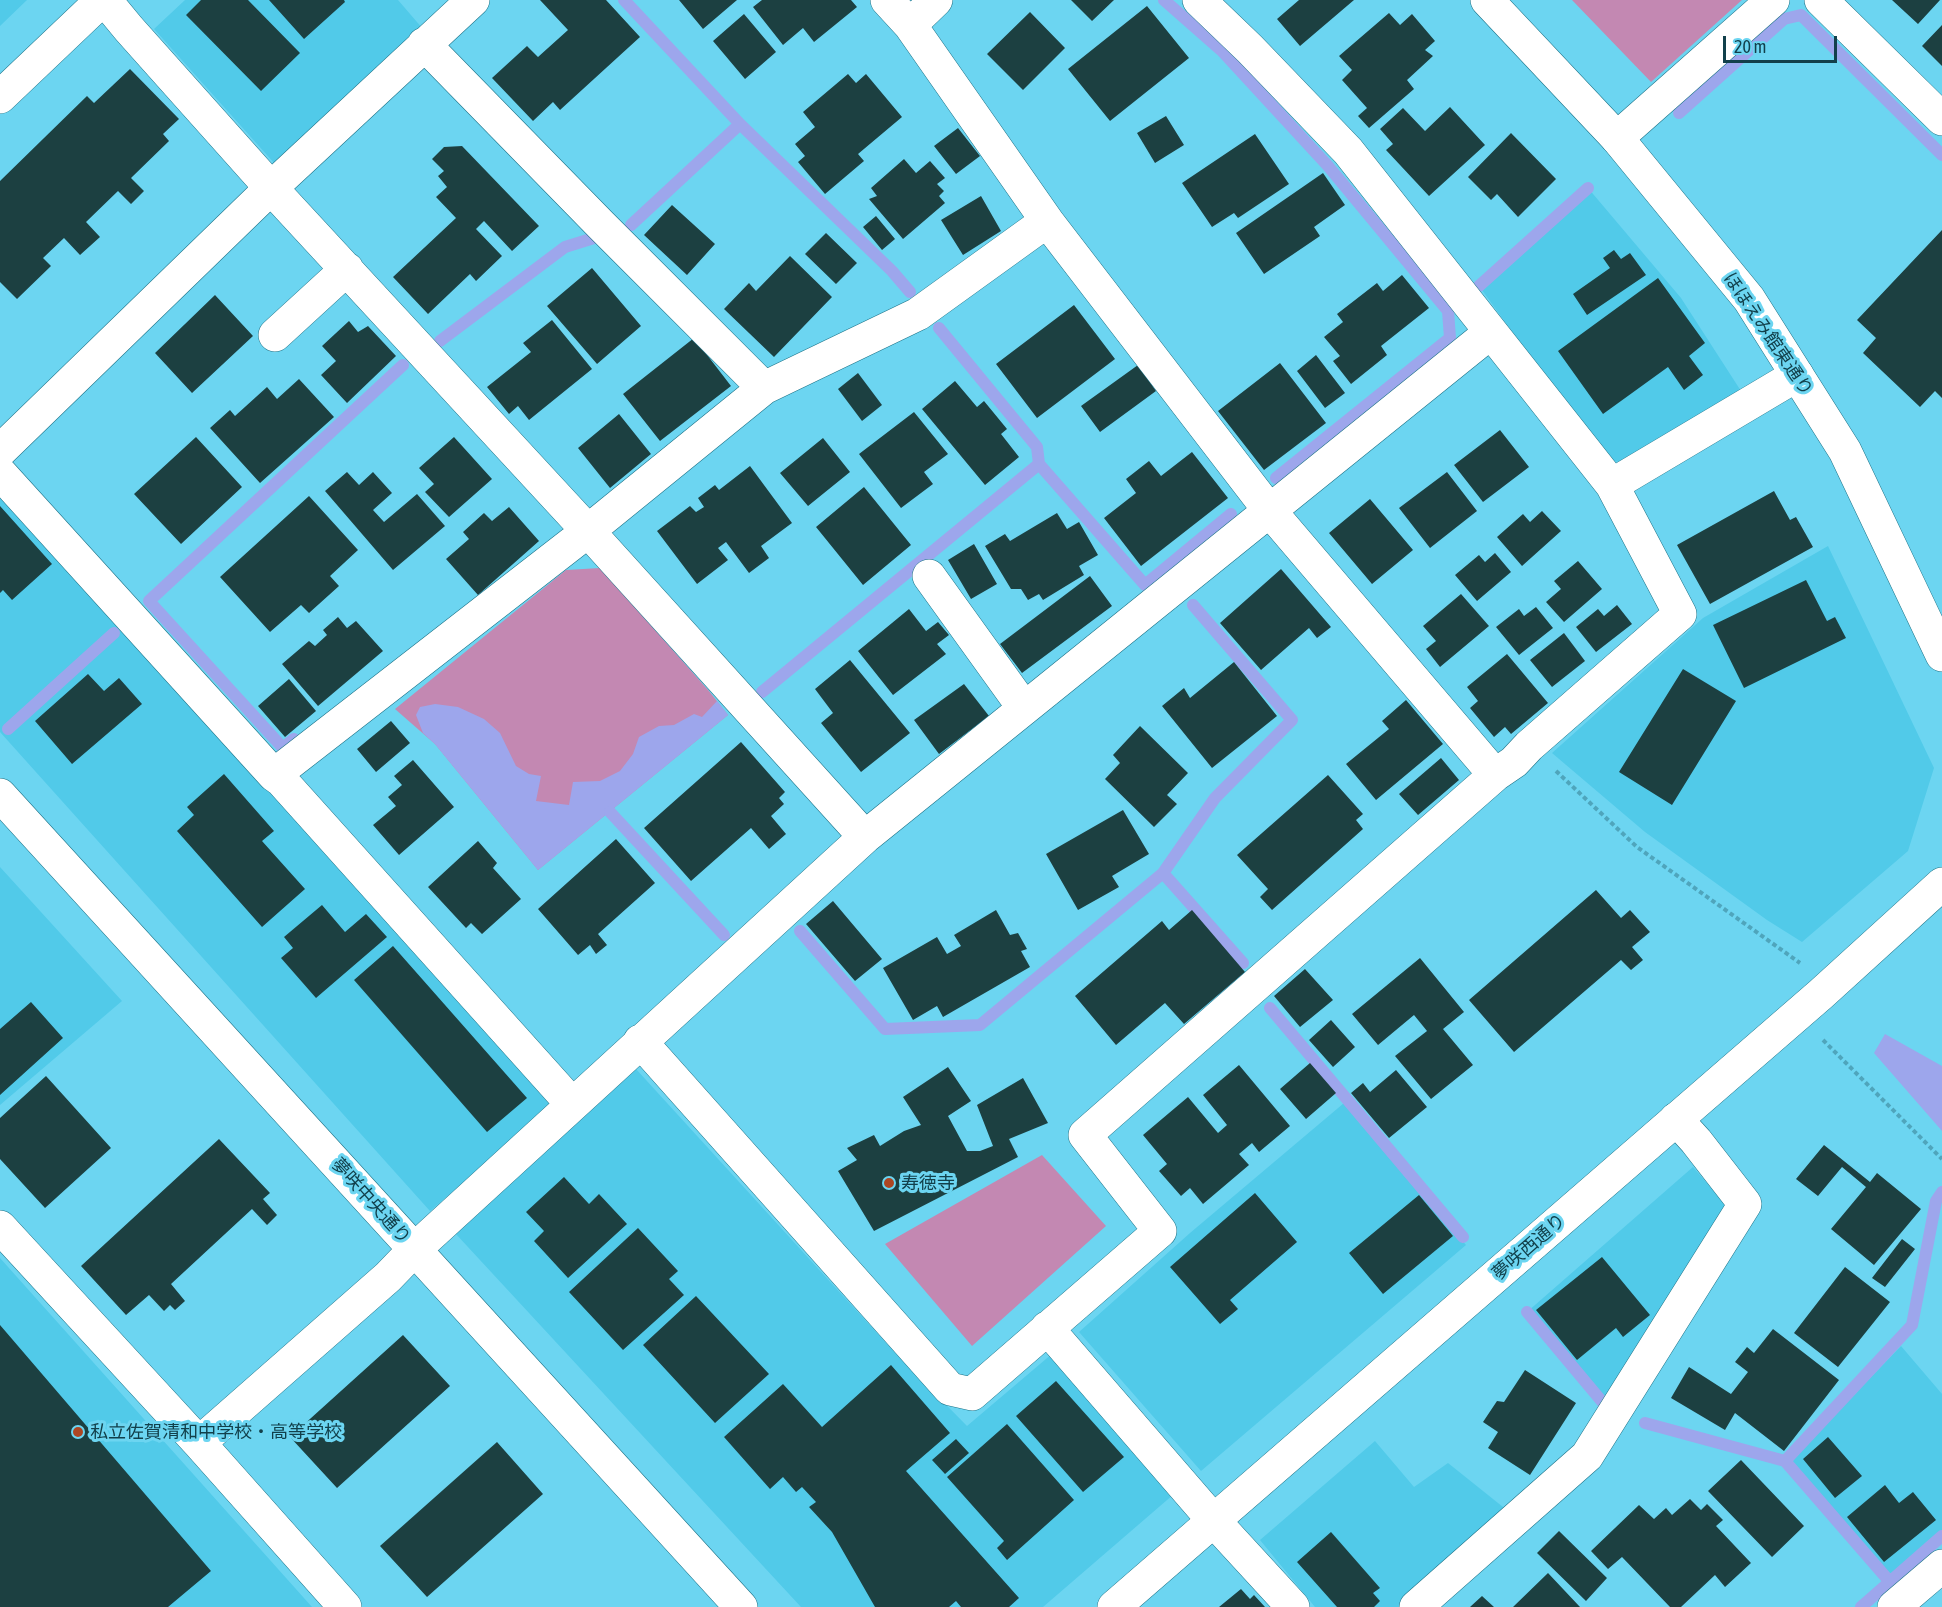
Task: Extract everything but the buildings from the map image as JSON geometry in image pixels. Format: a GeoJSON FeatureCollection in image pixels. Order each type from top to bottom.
{"type":"FeatureCollection","features":[{"type":"Feature","properties":{"kind":"street"},"geometry":{"type":"LineString","coordinates":[[0,97],[103,0],[271,188],[588,531],[864,837]]}},
{"type":"Feature","properties":{"kind":"street"},"geometry":{"type":"LineString","coordinates":[[0,451],[271,188],[473,0]]}},
{"type":"Feature","properties":{"kind":"street"},"geometry":{"type":"LineString","coordinates":[[887,0],[910,25],[1047,221],[1269,510],[1496,775]]}},
{"type":"Feature","properties":{"kind":"street"},"geometry":{"type":"LineString","coordinates":[[910,25],[936,0]]}},
{"type":"Feature","properties":{"kind":"street"},"geometry":{"type":"LineString","coordinates":[[640,1041],[950,1389],[972,1394],[1160,1231],[1085,1135],[1496,775],[1514,762],[1529,746],[1680,614],[1612,485],[1348,151],[1250,49],[1199,0]]}},
{"type":"Feature","properties":{"kind":"street","name":"ほほえみ館東通り"},"geometry":{"type":"LineString","coordinates":[[1487,0],[1617,138],[1749,299],[1845,451],[1942,655]]}},
{"type":"Feature","properties":{"kind":"street"},"geometry":{"type":"LineString","coordinates":[[1617,138],[1773,0]]}},
{"type":"Feature","properties":{"kind":"street"},"geometry":{"type":"LineString","coordinates":[[1821,0],[1942,119]]}},
{"type":"Feature","properties":{"kind":"street"},"geometry":{"type":"LineString","coordinates":[[424,44],[764,388]]}},
{"type":"Feature","properties":{"kind":"street"},"geometry":{"type":"LineString","coordinates":[[274,775],[588,531],[764,388],[918,314],[1047,221]]}},
{"type":"Feature","properties":{"kind":"street"},"geometry":{"type":"LineString","coordinates":[[275,335],[347,269]]}},
{"type":"Feature","properties":{"kind":"street"},"geometry":{"type":"LineString","coordinates":[[199,1443],[388,1277],[415,1249],[640,1041],[864,837],[1491,332]]}},
{"type":"Feature","properties":{"kind":"street"},"geometry":{"type":"LineString","coordinates":[[1612,485],[1797,375]]}},
{"type":"Feature","properties":{"kind":"street"},"geometry":{"type":"LineString","coordinates":[[0,473],[274,775],[282,780],[572,1104]]}},
{"type":"Feature","properties":{"kind":"street"},"geometry":{"type":"LineString","coordinates":[[929,576],[1024,708]]}},
{"type":"Feature","properties":{"kind":"street","name":"夢咲中央通り"},"geometry":{"type":"LineString","coordinates":[[0,795],[741,1607]]}},
{"type":"Feature","properties":{"kind":"street","name":"夢咲西通り"},"geometry":{"type":"LineString","coordinates":[[1114,1607],[1796,1016],[1942,885]]}},
{"type":"Feature","properties":{"kind":"street"},"geometry":{"type":"LineString","coordinates":[[1416,1607],[1587,1456],[1745,1204],[1676,1119]]}},
{"type":"Feature","properties":{"kind":"street"},"geometry":{"type":"LineString","coordinates":[[0,1227],[199,1443],[345,1607]]}},
{"type":"Feature","properties":{"kind":"street"},"geometry":{"type":"LineString","coordinates":[[1047,1328],[1214,1521],[1293,1607]]}},
{"type":"Feature","properties":{"kind":"street"},"geometry":{"type":"LineString","coordinates":[[1894,1607],[1942,1566]]}},
{"type":"Feature","properties":{"kind":"path"},"geometry":{"type":"LineString","coordinates":[[1529,746],[1637,847],[1800,963]]}},
{"type":"Feature","properties":{"kind":"path"},"geometry":{"type":"LineString","coordinates":[[1796,1016],[1942,1159]]}},
{"type":"Feature","properties":{"kind":"shaded area"},"geometry":{"type":"Polygon","coordinates":[[[0,0],[27,0],[0,26],[0,0]]]}},
{"type":"Feature","properties":{"kind":"shaded area"},"geometry":{"type":"Polygon","coordinates":[[[185,0],[398,0],[423,29],[275,164],[154,29],[185,0]]]}},
{"type":"Feature","properties":{"kind":"shaded area"},"geometry":{"type":"Polygon","coordinates":[[[1572,0],[1742,0],[1651,82],[1572,0]]]}},
{"type":"Feature","properties":{"kind":"shaded area"},"geometry":{"type":"Polygon","coordinates":[[[1588,188],[1681,298],[1741,391],[1626,462],[1606,461],[1479,286],[1588,188]]]}},
{"type":"Feature","properties":{"kind":"shaded area"},"geometry":{"type":"Polygon","coordinates":[[[0,496],[284,804],[552,1106],[430,1211],[0,732],[0,496]]]}},
{"type":"Feature","properties":{"kind":"shaded area"},"geometry":{"type":"Polygon","coordinates":[[[1828,546],[1934,768],[1908,851],[1802,942],[1767,920],[1645,832],[1552,753],[1703,618],[1828,546]]]}},
{"type":"Feature","properties":{"kind":"shaded area"},"geometry":{"type":"Polygon","coordinates":[[[600,568],[728,715],[538,870],[435,744],[395,709],[566,570],[600,568]]]}},
{"type":"Feature","properties":{"kind":"shaded area"},"geometry":{"type":"Polygon","coordinates":[[[717,701],[728,715],[538,870],[435,744],[423,733],[416,715],[420,707],[435,704],[458,707],[484,719],[500,733],[516,766],[529,774],[541,776],[536,801],[569,805],[573,782],[600,781],[620,771],[633,754],[639,737],[659,726],[674,725],[694,714],[702,717],[717,701]]]}},
{"type":"Feature","properties":{"kind":"shaded area"},"geometry":{"type":"Polygon","coordinates":[[[0,867],[122,1001],[0,1105],[0,867]]]}},
{"type":"Feature","properties":{"kind":"shaded area"},"geometry":{"type":"Polygon","coordinates":[[[1885,1034],[1942,1066],[1942,1131],[1874,1053],[1885,1034]]]}},
{"type":"Feature","properties":{"kind":"shaded area"},"geometry":{"type":"Polygon","coordinates":[[[636,1069],[896,1354],[967,1426],[1053,1353],[1174,1494],[1043,1607],[801,1607],[455,1233],[636,1069]]]}},
{"type":"Feature","properties":{"kind":"shaded area"},"geometry":{"type":"Polygon","coordinates":[[[1344,1103],[1466,1245],[1201,1471],[1079,1332],[1190,1233],[1344,1103]]]}},
{"type":"Feature","properties":{"kind":"shaded area"},"geometry":{"type":"Polygon","coordinates":[[[1042,1155],[1106,1226],[972,1346],[885,1244],[1042,1155]]]}},
{"type":"Feature","properties":{"kind":"shaded area"},"geometry":{"type":"Polygon","coordinates":[[[1693,1167],[1729,1209],[1604,1404],[1527,1312],[1693,1167]]]}},
{"type":"Feature","properties":{"kind":"shaded area","name":"私立佐賀清和中学校・高等学校"},"geometry":{"type":"Polygon","coordinates":[[[0,1258],[312,1607],[0,1607],[0,1258]]]}},
{"type":"Feature","properties":{"kind":"shaded area"},"geometry":{"type":"Polygon","coordinates":[[[1901,1346],[1942,1394],[1942,1541],[1895,1583],[1789,1462],[1901,1346]]]}},
{"type":"Feature","properties":{"kind":"shaded area"},"geometry":{"type":"Polygon","coordinates":[[[1375,1441],[1414,1487],[1448,1463],[1508,1511],[1401,1607],[1315,1607],[1260,1540],[1375,1441]]]}},
{"type":"Feature","properties":{"kind":"waterway"},"geometry":{"type":"LineString","coordinates":[[624,0],[740,124],[892,271],[910,292]]}},
{"type":"Feature","properties":{"kind":"waterway"},"geometry":{"type":"LineString","coordinates":[[1164,0],[1222,51],[1328,166],[1448,311],[1450,338],[1276,478]]}},
{"type":"Feature","properties":{"kind":"waterway"},"geometry":{"type":"LineString","coordinates":[[1679,113],[1784,19],[1801,15],[1942,155]]}},
{"type":"Feature","properties":{"kind":"waterway"},"geometry":{"type":"LineString","coordinates":[[631,225],[740,124]]}},
{"type":"Feature","properties":{"kind":"waterway"},"geometry":{"type":"LineString","coordinates":[[1479,286],[1588,188]]}},
{"type":"Feature","properties":{"kind":"waterway"},"geometry":{"type":"LineString","coordinates":[[440,341],[565,247],[594,238]]}},
{"type":"Feature","properties":{"kind":"waterway"},"geometry":{"type":"LineString","coordinates":[[939,328],[1037,447],[1039,464],[1145,585],[1231,514]]}},
{"type":"Feature","properties":{"kind":"waterway"},"geometry":{"type":"LineString","coordinates":[[294,739],[283,748],[149,601],[403,365]]}},
{"type":"Feature","properties":{"kind":"waterway"},"geometry":{"type":"LineString","coordinates":[[762,692],[1039,464]]}},
{"type":"Feature","properties":{"kind":"waterway"},"geometry":{"type":"LineString","coordinates":[[1193,605],[1292,720],[1215,798],[1163,873],[1243,963]]}},
{"type":"Feature","properties":{"kind":"waterway"},"geometry":{"type":"LineString","coordinates":[[8,729],[114,633]]}},
{"type":"Feature","properties":{"kind":"waterway"},"geometry":{"type":"LineString","coordinates":[[610,812],[724,935]]}},
{"type":"Feature","properties":{"kind":"waterway"},"geometry":{"type":"LineString","coordinates":[[800,931],[885,1029],[980,1025],[1163,873]]}},
{"type":"Feature","properties":{"kind":"waterway"},"geometry":{"type":"LineString","coordinates":[[1270,1008],[1463,1237]]}},
{"type":"Feature","properties":{"kind":"waterway"},"geometry":{"type":"LineString","coordinates":[[1785,1461],[1912,1325],[1936,1201],[1942,1192]]}},
{"type":"Feature","properties":{"kind":"waterway"},"geometry":{"type":"LineString","coordinates":[[1527,1312],[1604,1404]]}},
{"type":"Feature","properties":{"kind":"waterway"},"geometry":{"type":"LineString","coordinates":[[1645,1423],[1785,1461],[1890,1582]]}},
{"type":"Feature","properties":{"kind":"waterway"},"geometry":{"type":"LineString","coordinates":[[1861,1607],[1942,1536]]}},
{"type":"Feature","properties":{"kind":"place","name":"寿徳寺"},"geometry":{"type":"Point","coordinates":[889,1183]}},
{"type":"Feature","properties":{"kind":"place","name":"私立佐賀清和中学校・高等学校"},"geometry":{"type":"Point","coordinates":[78,1432]}}]}
